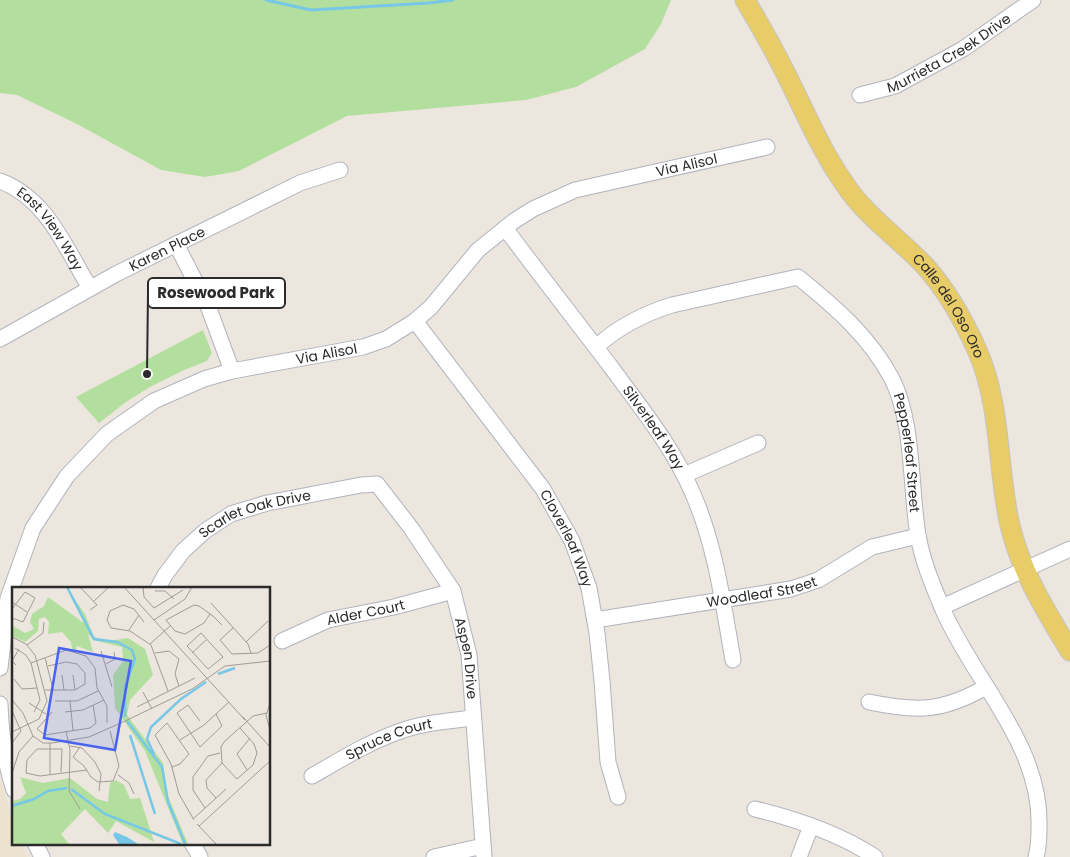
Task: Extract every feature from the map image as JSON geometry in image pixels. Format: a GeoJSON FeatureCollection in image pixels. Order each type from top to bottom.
{"type":"FeatureCollection","features":[{"type":"Feature","properties":{"kind":"main road","name":"Calle del Oso Oro"},"geometry":{"type":"LineString","coordinates":[[745,0],[775,52],[813,128],[843,182],[867,212],[926,267],[955,308],[974,343],[984,366],[995,411],[1003,492],[1016,547],[1048,614],[1070,650]]}},
{"type":"Feature","properties":{"kind":"street","name":"Murrieta Creek Drive"},"geometry":{"type":"LineString","coordinates":[[860,95],[895,86],[963,49],[1032,0]]}},
{"type":"Feature","properties":{"kind":"street","name":"Via Alisol"},"geometry":{"type":"LineString","coordinates":[[0,668],[8,598],[33,528],[67,476],[107,434],[154,401],[204,379],[232,370],[363,347],[386,339],[431,307],[478,250],[505,228],[533,210],[576,190],[767,147]]}},
{"type":"Feature","properties":{"kind":"street","name":"Karen Place"},"geometry":{"type":"LineString","coordinates":[[0,339],[90,288],[176,244],[300,183],[340,170]]}},
{"type":"Feature","properties":{"kind":"street","name":"East View Way"},"geometry":{"type":"LineString","coordinates":[[0,181],[10,185],[31,200],[45,214],[90,288]]}},
{"type":"Feature","properties":{"kind":"street","name":"Silverleaf Way"},"geometry":{"type":"LineString","coordinates":[[505,228],[662,437],[684,475],[704,521],[716,565],[732,660]]}},
{"type":"Feature","properties":{"kind":"street"},"geometry":{"type":"LineString","coordinates":[[176,244],[208,306],[232,370]]}},
{"type":"Feature","properties":{"kind":"street","name":"Pepperleaf Street"},"geometry":{"type":"LineString","coordinates":[[596,347],[626,324],[653,311],[672,305],[798,277],[847,319],[867,340],[893,381],[906,424],[918,536],[931,579],[958,642],[1008,723],[1028,762],[1034,779],[1040,816],[1036,857]]}},
{"type":"Feature","properties":{"kind":"street","name":"Cloverleaf Way"},"geometry":{"type":"LineString","coordinates":[[415,320],[521,459],[556,510],[572,541],[589,588],[595,620],[608,762],[618,797]]}},
{"type":"Feature","properties":{"kind":"street"},"geometry":{"type":"LineString","coordinates":[[684,475],[758,443]]}},
{"type":"Feature","properties":{"kind":"street","name":"Scarlet Oak Drive"},"geometry":{"type":"LineString","coordinates":[[159,587],[183,551],[205,531],[231,514],[266,503],[361,484],[377,484]]}},
{"type":"Feature","properties":{"kind":"street","name":"Aspen Drive"},"geometry":{"type":"LineString","coordinates":[[377,484],[412,528],[453,591],[470,655],[484,852]]}},
{"type":"Feature","properties":{"kind":"street","name":"Woodleaf Street"},"geometry":{"type":"LineString","coordinates":[[595,620],[804,585],[828,574],[872,547],[918,536]]}},
{"type":"Feature","properties":{"kind":"street"},"geometry":{"type":"LineString","coordinates":[[942,607],[1070,549]]}},
{"type":"Feature","properties":{"kind":"street","name":"Alder Court"},"geometry":{"type":"LineString","coordinates":[[282,640],[328,620],[394,607],[453,591]]}},
{"type":"Feature","properties":{"kind":"street"},"geometry":{"type":"LineString","coordinates":[[868,702],[904,709],[928,708],[953,702],[986,687]]}},
{"type":"Feature","properties":{"kind":"street"},"geometry":{"type":"LineString","coordinates":[[0,704],[0,721],[7,771],[12,785]]}},
{"type":"Feature","properties":{"kind":"street","name":"Spruce Court"},"geometry":{"type":"LineString","coordinates":[[312,776],[358,749],[399,731],[436,722],[473,718]]}},
{"type":"Feature","properties":{"kind":"street"},"geometry":{"type":"LineString","coordinates":[[755,809],[811,826],[863,849],[875,857]]}},
{"type":"Feature","properties":{"kind":"street"},"geometry":{"type":"LineString","coordinates":[[799,857],[811,826]]}},
{"type":"Feature","properties":{"kind":"street"},"geometry":{"type":"LineString","coordinates":[[36,844],[42,857]]}},
{"type":"Feature","properties":{"kind":"street"},"geometry":{"type":"LineString","coordinates":[[193,844],[200,857]]}},
{"type":"Feature","properties":{"kind":"street"},"geometry":{"type":"LineString","coordinates":[[434,857],[484,852]]}},
{"type":"Feature","properties":{"kind":"shaded area"},"geometry":{"type":"Polygon","coordinates":[[[0,778],[12,820],[12,844],[21,844],[27,857],[0,857],[0,778]]]}},
{"type":"Feature","properties":{"kind":"green space"},"geometry":{"type":"Polygon","coordinates":[[[0,0],[671,0],[661,24],[645,49],[576,87],[526,100],[347,116],[239,171],[205,177],[161,170],[77,124],[17,95],[0,93],[0,0]]]}},
{"type":"Feature","properties":{"kind":"green space"},"geometry":{"type":"Polygon","coordinates":[[[203,330],[212,353],[207,361],[150,387],[126,402],[99,423],[76,397],[203,330]]]}},
{"type":"Feature","properties":{"kind":"waterway"},"geometry":{"type":"LineString","coordinates":[[266,0],[311,10],[453,0]]}},
{"type":"Feature","properties":{"kind":"place","name":"Rosewood Park"},"geometry":{"type":"Point","coordinates":[147,374]}}]}
